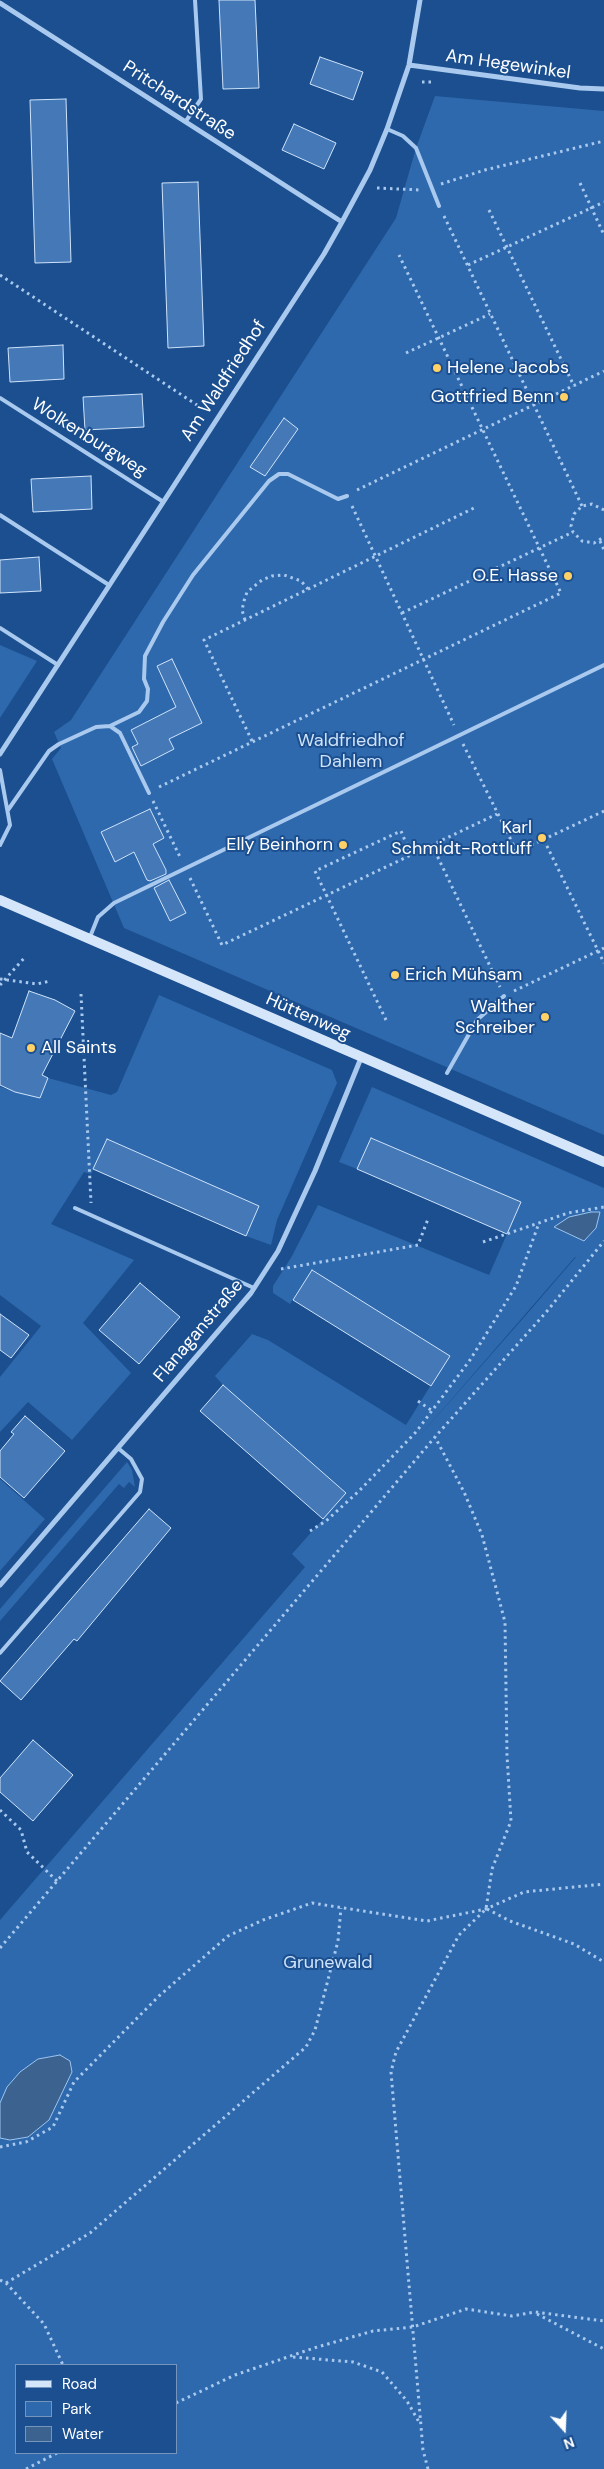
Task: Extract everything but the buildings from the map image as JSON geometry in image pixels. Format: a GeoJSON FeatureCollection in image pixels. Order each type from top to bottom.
{"type":"FeatureCollection","features":[{"type":"Feature","properties":{"kind":"main road","name":"Hüttenweg"},"geometry":{"type":"LineString","coordinates":[[0,900],[361,1058],[438,1088],[604,1162]]}},
{"type":"Feature","properties":{"kind":"street","name":"Am Waldfriedhof"},"geometry":{"type":"LineString","coordinates":[[0,754],[162,501],[324,254],[342,222],[370,170],[387,129],[409,65],[420,0]]}},
{"type":"Feature","properties":{"kind":"street","name":"Pritchardstraße"},"geometry":{"type":"LineString","coordinates":[[0,3],[342,222]]}},
{"type":"Feature","properties":{"kind":"street","name":"Am Hegewinkel"},"geometry":{"type":"LineString","coordinates":[[409,65],[580,88],[604,89]]}},
{"type":"Feature","properties":{"kind":"street","name":"Flanaganstraße"},"geometry":{"type":"LineString","coordinates":[[0,1585],[254,1288],[278,1251],[315,1172],[361,1058]]}},
{"type":"Feature","properties":{"kind":"lane"},"geometry":{"type":"LineString","coordinates":[[186,121],[200,100],[195,0]]}},
{"type":"Feature","properties":{"kind":"lane"},"geometry":{"type":"LineString","coordinates":[[387,129],[403,136],[416,148],[438,206]]}},
{"type":"Feature","properties":{"kind":"lane","name":"Wolkenburgweg"},"geometry":{"type":"LineString","coordinates":[[0,398],[162,501]]}},
{"type":"Feature","properties":{"kind":"lane"},"geometry":{"type":"LineString","coordinates":[[8,810],[49,751],[59,744],[96,727],[110,726],[139,712],[147,701],[148,689],[144,679],[145,656],[163,622],[193,575],[269,481],[279,474],[288,474],[338,499],[347,496]]}},
{"type":"Feature","properties":{"kind":"lane"},"geometry":{"type":"LineString","coordinates":[[0,515],[109,585]]}},
{"type":"Feature","properties":{"kind":"lane"},"geometry":{"type":"LineString","coordinates":[[0,628],[58,665]]}},
{"type":"Feature","properties":{"kind":"lane"},"geometry":{"type":"LineString","coordinates":[[89,938],[98,917],[114,903],[604,665]]}},
{"type":"Feature","properties":{"kind":"lane"},"geometry":{"type":"LineString","coordinates":[[110,726],[120,733],[149,792]]}},
{"type":"Feature","properties":{"kind":"lane"},"geometry":{"type":"LineString","coordinates":[[0,770],[10,825],[0,846]]}},
{"type":"Feature","properties":{"kind":"lane"},"geometry":{"type":"LineString","coordinates":[[447,1073],[477,1020],[504,996]]}},
{"type":"Feature","properties":{"kind":"lane"},"geometry":{"type":"LineString","coordinates":[[75,1208],[254,1288]]}},
{"type":"Feature","properties":{"kind":"lane"},"geometry":{"type":"LineString","coordinates":[[0,1653],[140,1492],[142,1479],[131,1459],[118,1448]]}},
{"type":"Feature","properties":{"kind":"path"},"geometry":{"type":"LineString","coordinates":[[376,188],[424,190],[486,170],[604,140]]}},
{"type":"Feature","properties":{"kind":"path"},"geometry":{"type":"LineString","coordinates":[[580,183],[604,235]]}},
{"type":"Feature","properties":{"kind":"path"},"geometry":{"type":"LineString","coordinates":[[468,265],[604,202]]}},
{"type":"Feature","properties":{"kind":"path"},"geometry":{"type":"LineString","coordinates":[[438,206],[468,265],[582,506]]}},
{"type":"Feature","properties":{"kind":"path"},"geometry":{"type":"LineString","coordinates":[[488,210],[574,386]]}},
{"type":"Feature","properties":{"kind":"path"},"geometry":{"type":"LineString","coordinates":[[212,761],[561,593],[399,256]]}},
{"type":"Feature","properties":{"kind":"path"},"geometry":{"type":"LineString","coordinates":[[0,275],[203,409]]}},
{"type":"Feature","properties":{"kind":"path"},"geometry":{"type":"LineString","coordinates":[[406,353],[490,314]]}},
{"type":"Feature","properties":{"kind":"path"},"geometry":{"type":"LineString","coordinates":[[604,371],[347,496],[459,735],[517,852],[604,811]]}},
{"type":"Feature","properties":{"kind":"path"},"geometry":{"type":"LineString","coordinates":[[604,510],[592,504],[582,506],[574,514],[571,526],[573,532],[582,541],[594,543],[604,538]]}},
{"type":"Feature","properties":{"kind":"path"},"geometry":{"type":"LineString","coordinates":[[252,741],[204,640],[476,507]]}},
{"type":"Feature","properties":{"kind":"path"},"geometry":{"type":"LineString","coordinates":[[402,613],[573,532]]}},
{"type":"Feature","properties":{"kind":"path"},"geometry":{"type":"LineString","coordinates":[[600,541],[604,550]]}},
{"type":"Feature","properties":{"kind":"path"},"geometry":{"type":"LineString","coordinates":[[245,620],[242,610],[247,592],[262,580],[272,576],[284,575],[301,581],[308,589]]}},
{"type":"Feature","properties":{"kind":"path"},"geometry":{"type":"LineString","coordinates":[[290,913],[497,814]]}},
{"type":"Feature","properties":{"kind":"path"},"geometry":{"type":"LineString","coordinates":[[386,1020],[315,871],[401,831],[412,855]]}},
{"type":"Feature","properties":{"kind":"path"},"geometry":{"type":"LineString","coordinates":[[544,840],[604,964]]}},
{"type":"Feature","properties":{"kind":"path"},"geometry":{"type":"LineString","coordinates":[[432,845],[504,996],[604,948]]}},
{"type":"Feature","properties":{"kind":"path"},"geometry":{"type":"LineString","coordinates":[[0,985],[2,979],[26,956]]}},
{"type":"Feature","properties":{"kind":"path"},"geometry":{"type":"LineString","coordinates":[[2,979],[37,984],[50,981]]}},
{"type":"Feature","properties":{"kind":"path"},"geometry":{"type":"LineString","coordinates":[[81,994],[92,1215]]}},
{"type":"Feature","properties":{"kind":"path"},"geometry":{"type":"LineString","coordinates":[[483,1242],[568,1213],[604,1207]]}},
{"type":"Feature","properties":{"kind":"path"},"geometry":{"type":"LineString","coordinates":[[281,1269],[418,1245],[428,1219]]}},
{"type":"Feature","properties":{"kind":"path"},"geometry":{"type":"LineString","coordinates":[[310,1531],[326,1521],[359,1491],[416,1432],[470,1360],[516,1286],[539,1223]]}},
{"type":"Feature","properties":{"kind":"path"},"geometry":{"type":"LineString","coordinates":[[0,1948],[434,1437],[548,1310],[604,1241]]}},
{"type":"Feature","properties":{"kind":"path"},"geometry":{"type":"LineString","coordinates":[[418,1401],[431,1410]]}},
{"type":"Feature","properties":{"kind":"path"},"geometry":{"type":"LineString","coordinates":[[428,2469],[423,2450],[391,2072],[396,2052],[459,1935],[486,1909],[492,1869],[511,1822],[506,1755],[505,1622],[482,1535],[464,1492],[434,1437]]}},
{"type":"Feature","properties":{"kind":"path"},"geometry":{"type":"LineString","coordinates":[[0,1810],[21,1830],[27,1852],[58,1882]]}},
{"type":"Feature","properties":{"kind":"path"},"geometry":{"type":"LineString","coordinates":[[0,2147],[26,2142],[53,2127],[74,2082],[159,1996],[228,1936],[263,1920],[312,1903],[427,1921],[486,1909],[524,1892],[604,1884]]}},
{"type":"Feature","properties":{"kind":"path"},"geometry":{"type":"LineString","coordinates":[[6,2283],[90,2233],[306,2047],[315,2030],[338,1941],[341,1908]]}},
{"type":"Feature","properties":{"kind":"path"},"geometry":{"type":"LineString","coordinates":[[486,1909],[510,1921],[574,1944],[604,1962]]}},
{"type":"Feature","properties":{"kind":"path"},"geometry":{"type":"LineString","coordinates":[[0,2280],[6,2283],[44,2324],[63,2364]]}},
{"type":"Feature","properties":{"kind":"path"},"geometry":{"type":"LineString","coordinates":[[178,2402],[235,2375],[289,2357],[373,2331],[413,2326],[466,2309],[512,2316],[534,2312],[604,2321]]}},
{"type":"Feature","properties":{"kind":"path"},"geometry":{"type":"LineString","coordinates":[[534,2312],[604,2349]]}},
{"type":"Feature","properties":{"kind":"path"},"geometry":{"type":"LineString","coordinates":[[289,2357],[353,2362],[382,2372],[408,2401],[421,2424]]}},
{"type":"Feature","properties":{"kind":"path"},"geometry":{"type":"LineString","coordinates":[[26,2469],[55,2454]]}},
{"type":"Feature","properties":{"kind":"green space","name":"Waldfriedhof Dahlem"},"geometry":{"type":"Polygon","coordinates":[[[435,96],[604,111],[604,1135],[124,928],[52,759],[61,748],[54,732],[71,720],[396,218],[416,148],[435,96]]]}},
{"type":"Feature","properties":{"kind":"green space"},"geometry":{"type":"Polygon","coordinates":[[[0,645],[37,661],[0,718],[0,645]]]}},
{"type":"Feature","properties":{"kind":"green space"},"geometry":{"type":"Polygon","coordinates":[[[159,995],[332,1070],[337,1083],[277,1220],[271,1245],[246,1236],[259,1206],[107,1140],[91,1174],[84,1172],[51,1224],[134,1260],[83,1323],[131,1373],[72,1440],[28,1402],[0,1432],[0,1377],[41,1326],[0,1295],[0,1087],[40,1098],[48,1078],[111,1095],[117,1092],[159,995]]]}},
{"type":"Feature","properties":{"kind":"green space","name":"Grunewald"},"geometry":{"type":"Polygon","coordinates":[[[372,1087],[604,1188],[604,2469],[0,2469],[0,1920],[305,1567],[292,1554],[346,1493],[215,1376],[252,1334],[268,1340],[406,1425],[449,1356],[312,1270],[290,1304],[273,1293],[273,1286],[292,1256],[318,1205],[489,1275],[521,1202],[371,1138],[357,1169],[339,1162],[372,1087]],[[576,1257],[417,1439],[526,1315],[576,1257]]]}},
{"type":"Feature","properties":{"kind":"green space"},"geometry":{"type":"Polygon","coordinates":[[[127,1462],[132,1470],[135,1487],[129,1482],[124,1488],[119,1484],[0,1621],[0,1609],[127,1462]]]}},
{"type":"Feature","properties":{"kind":"green space"},"geometry":{"type":"Polygon","coordinates":[[[0,1479],[45,1519],[0,1571],[0,1479]]]}},
{"type":"Feature","properties":{"kind":"water"},"geometry":{"type":"Polygon","coordinates":[[[600,1212],[596,1228],[584,1241],[554,1227],[569,1217],[600,1212]]]}},
{"type":"Feature","properties":{"kind":"water"},"geometry":{"type":"Polygon","coordinates":[[[60,2055],[70,2061],[72,2072],[49,2120],[28,2137],[10,2140],[0,2138],[0,2103],[7,2087],[20,2072],[38,2059],[60,2055]]]}},
{"type":"Feature","properties":{"kind":"place","name":"Helene Jacobs"},"geometry":{"type":"Point","coordinates":[437,368]}},
{"type":"Feature","properties":{"kind":"place","name":"Gottfried Benn"},"geometry":{"type":"Point","coordinates":[564,397]}},
{"type":"Feature","properties":{"kind":"place","name":"O.E. Hasse"},"geometry":{"type":"Point","coordinates":[568,576]}},
{"type":"Feature","properties":{"kind":"place","name":"Karl Schmidt-Rottluff"},"geometry":{"type":"Point","coordinates":[542,838]}},
{"type":"Feature","properties":{"kind":"place","name":"Elly Beinhorn"},"geometry":{"type":"Point","coordinates":[343,845]}},
{"type":"Feature","properties":{"kind":"place","name":"Erich Mühsam"},"geometry":{"type":"Point","coordinates":[395,975]}},
{"type":"Feature","properties":{"kind":"place","name":"Walther Schreiber"},"geometry":{"type":"Point","coordinates":[545,1017]}},
{"type":"Feature","properties":{"kind":"place","name":"All Saints"},"geometry":{"type":"Point","coordinates":[31,1048]}}]}
